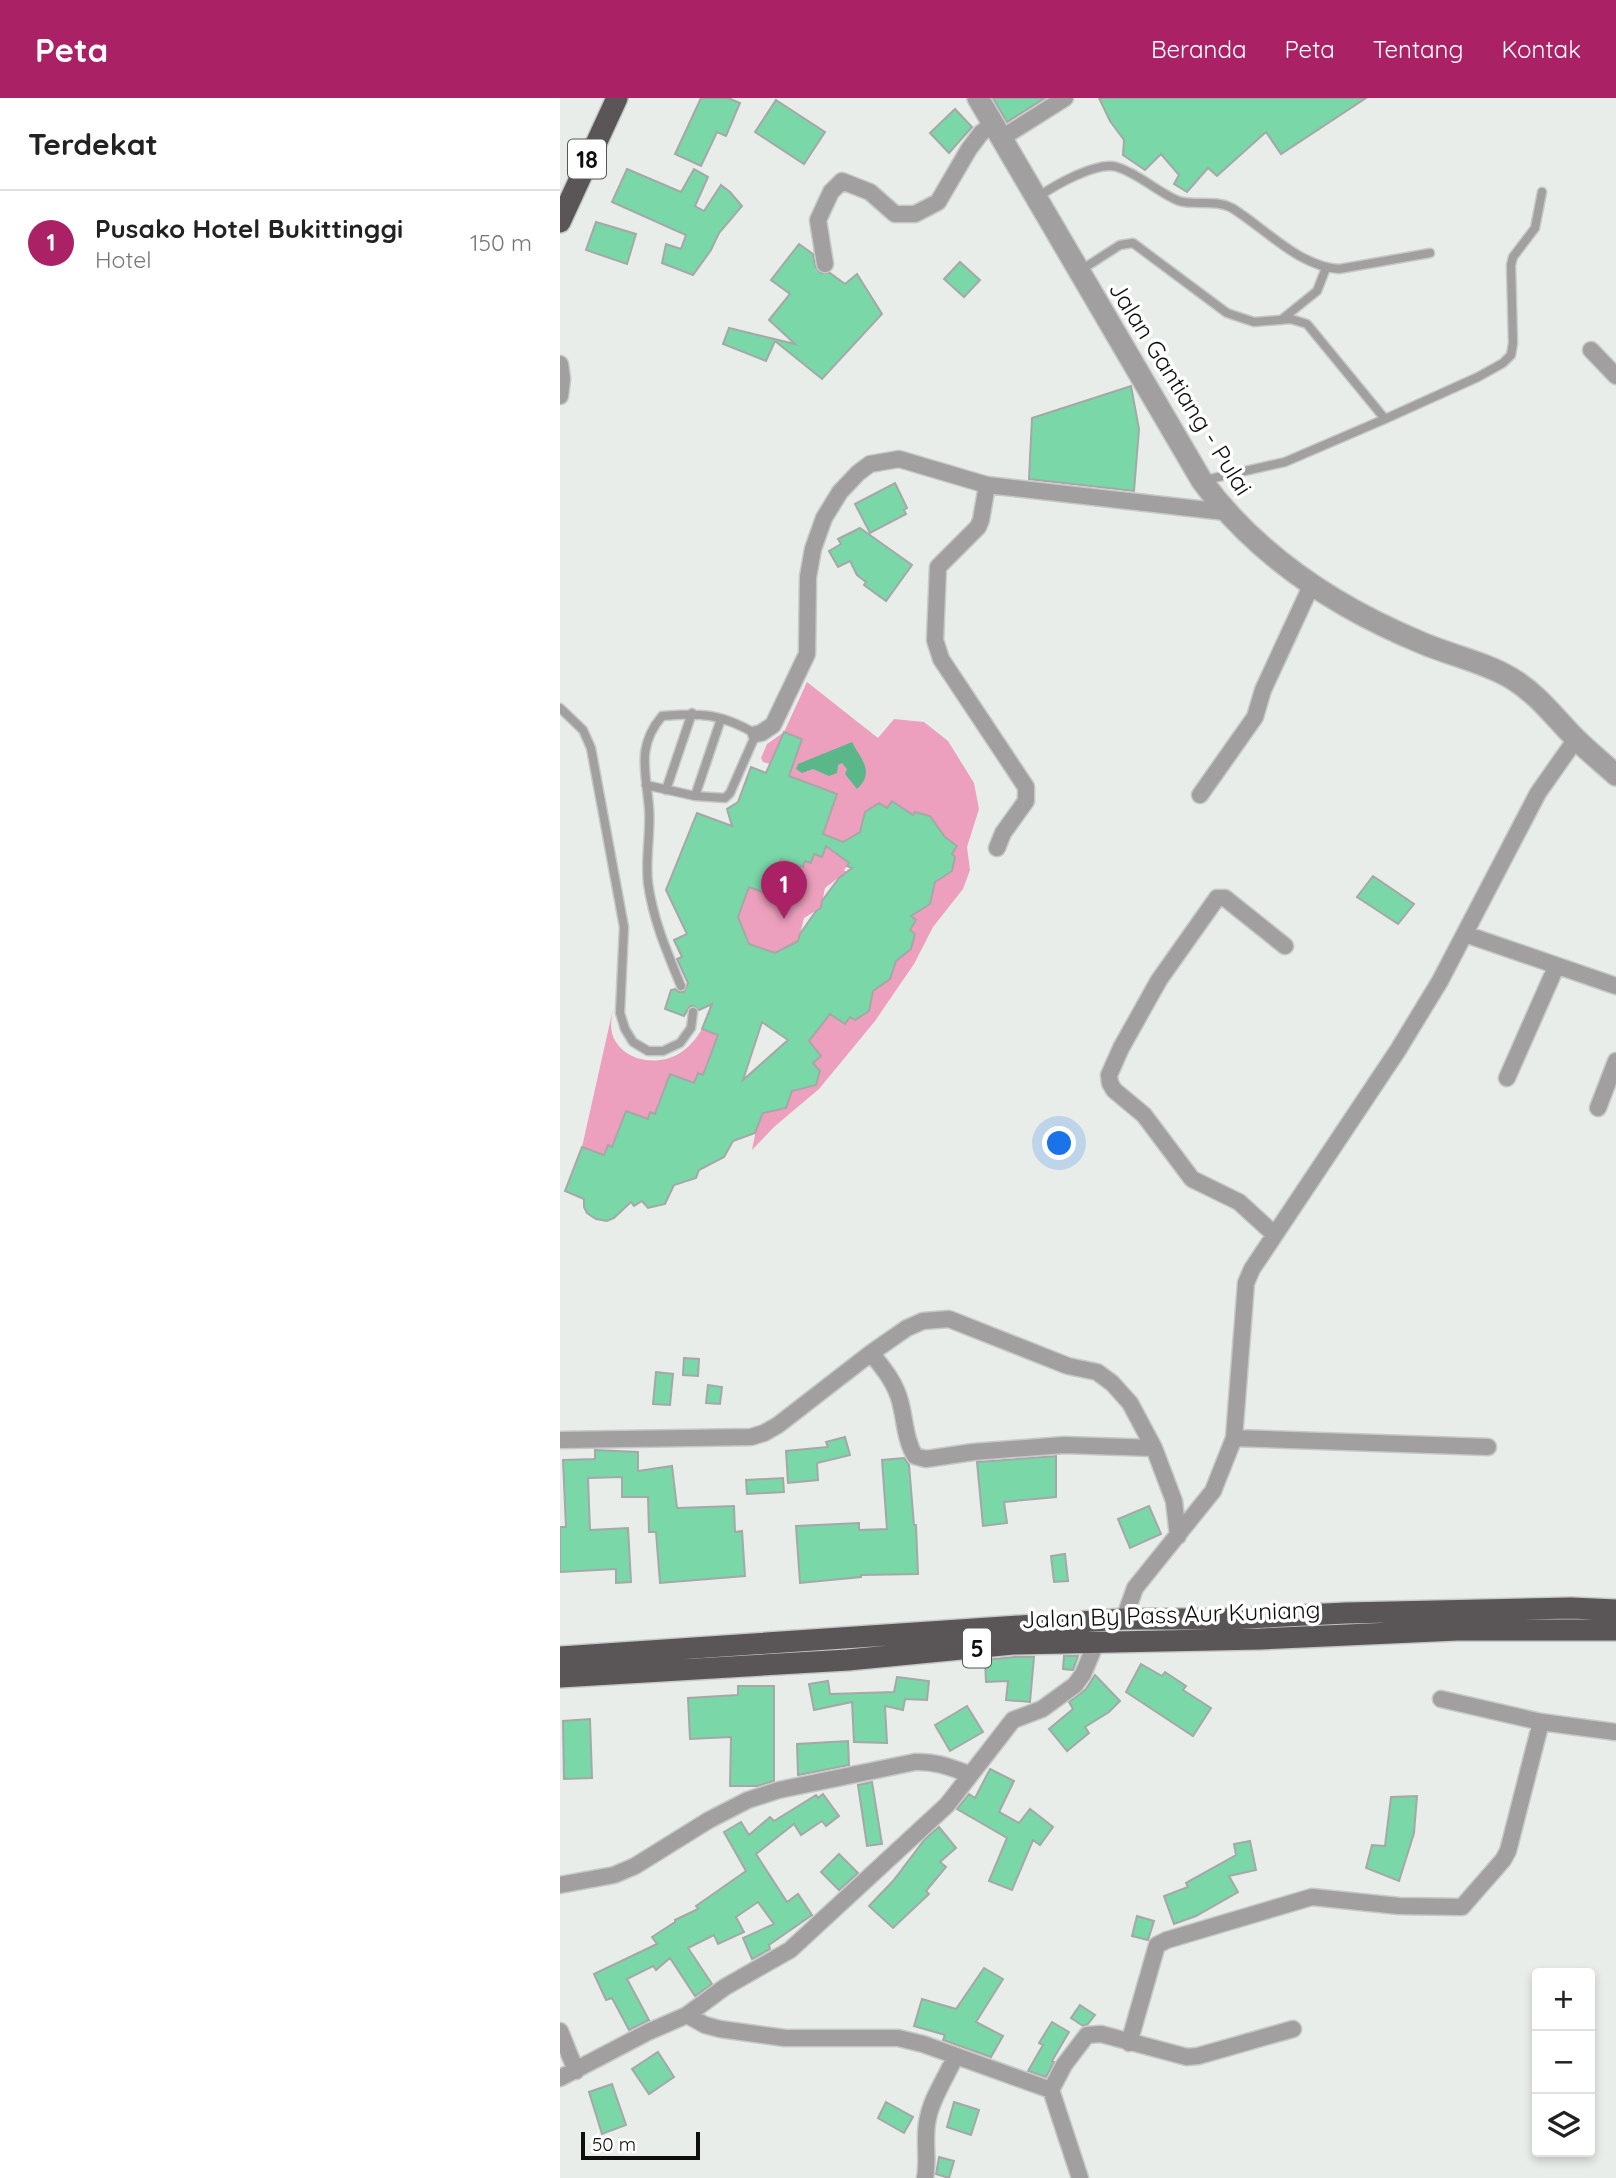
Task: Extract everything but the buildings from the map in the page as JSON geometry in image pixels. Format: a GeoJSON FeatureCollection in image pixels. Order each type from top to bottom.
{"type":"FeatureCollection","features":[{"type":"Feature","properties":{"kind":"highway","name":"18"},"geometry":{"type":"LineString","coordinates":[[560,222],[617,98]]}},
{"type":"Feature","properties":{"kind":"highway","name":"Jalan By Pass Aur Kuniang"},"geometry":{"type":"LineString","coordinates":[[560,1657],[1344,1636],[1392,1623],[1571,1608],[1616,1610]]}},
{"type":"Feature","properties":{"kind":"highway","name":"Jalan By Pass Aur Kuniang"},"geometry":{"type":"LineString","coordinates":[[560,1677],[865,1648],[963,1628],[1124,1619],[1227,1619],[1346,1613],[1392,1623],[1457,1630],[1616,1630]]}},
{"type":"Feature","properties":{"kind":"highway"},"geometry":{"type":"LineString","coordinates":[[1344,1636],[1346,1613]]}},
{"type":"Feature","properties":{"kind":"street","name":"Jalan Gantiang - Pulai"},"geometry":{"type":"LineString","coordinates":[[978,98],[1202,481],[1225,513],[1262,549],[1351,609],[1421,643],[1508,676],[1535,694],[1576,739],[1616,775]]}},
{"type":"Feature","properties":{"kind":"street"},"geometry":{"type":"LineString","coordinates":[[825,264],[818,220],[831,192],[842,180],[870,192],[895,214],[915,214],[938,202],[981,133],[996,132],[1065,98]]}},
{"type":"Feature","properties":{"kind":"street"},"geometry":{"type":"LineString","coordinates":[[1591,350],[1616,376]]}},
{"type":"Feature","properties":{"kind":"street"},"geometry":{"type":"LineString","coordinates":[[560,364],[560,396]]}},
{"type":"Feature","properties":{"kind":"street"},"geometry":{"type":"LineString","coordinates":[[756,733],[761,733],[773,725],[807,654],[808,577],[813,549],[824,518],[840,492],[870,464],[900,459],[987,485],[1225,513]]}},
{"type":"Feature","properties":{"kind":"street"},"geometry":{"type":"LineString","coordinates":[[987,485],[978,527],[939,567],[936,640],[941,659],[1026,787],[1026,801],[1003,833],[997,848]]}},
{"type":"Feature","properties":{"kind":"street"},"geometry":{"type":"LineString","coordinates":[[1200,795],[1255,717],[1263,690],[1312,584]]}},
{"type":"Feature","properties":{"kind":"street"},"geometry":{"type":"LineString","coordinates":[[1124,1619],[1135,1588],[1213,1491],[1234,1438],[1246,1283],[1257,1260],[1398,1051],[1465,934],[1538,793],[1576,739]]}},
{"type":"Feature","properties":{"kind":"street"},"geometry":{"type":"LineString","coordinates":[[1274,1234],[1239,1202],[1192,1179],[1144,1115],[1114,1090],[1109,1075],[1159,980],[1217,898],[1225,898],[1285,946]]}},
{"type":"Feature","properties":{"kind":"street"},"geometry":{"type":"LineString","coordinates":[[1465,934],[1616,986]]}},
{"type":"Feature","properties":{"kind":"street"},"geometry":{"type":"LineString","coordinates":[[1507,1078],[1556,967]]}},
{"type":"Feature","properties":{"kind":"street"},"geometry":{"type":"LineString","coordinates":[[1598,1108],[1616,1061]]}},
{"type":"Feature","properties":{"kind":"street"},"geometry":{"type":"LineString","coordinates":[[560,1440],[758,1435],[778,1425],[907,1328],[923,1321],[949,1319],[1068,1366],[1097,1372],[1112,1383],[1130,1403],[1154,1448],[1174,1501],[1178,1536]]}},
{"type":"Feature","properties":{"kind":"street"},"geometry":{"type":"LineString","coordinates":[[871,1353],[893,1381],[900,1399],[910,1449],[915,1456],[926,1460],[973,1452],[1064,1445],[1154,1448]]}},
{"type":"Feature","properties":{"kind":"street"},"geometry":{"type":"LineString","coordinates":[[1234,1438],[1488,1447]]}},
{"type":"Feature","properties":{"kind":"street"},"geometry":{"type":"LineString","coordinates":[[560,2078],[648,2032],[687,2015],[725,1987],[798,1944],[947,1805],[1013,1720],[1042,1709],[1075,1685],[1083,1674],[1096,1643]]}},
{"type":"Feature","properties":{"kind":"street"},"geometry":{"type":"LineString","coordinates":[[1441,1699],[1541,1721],[1616,1732]]}},
{"type":"Feature","properties":{"kind":"street"},"geometry":{"type":"LineString","coordinates":[[1129,2043],[1157,1945],[1167,1940],[1312,1897],[1399,1906],[1462,1907],[1508,1851],[1541,1721]]}},
{"type":"Feature","properties":{"kind":"street"},"geometry":{"type":"LineString","coordinates":[[560,1885],[614,1875],[635,1866],[709,1820],[748,1800],[779,1790],[915,1762],[944,1764],[969,1774]]}},
{"type":"Feature","properties":{"kind":"street"},"geometry":{"type":"LineString","coordinates":[[687,2015],[705,2025],[720,2029],[785,2038],[898,2038],[923,2044],[1051,2090]]}},
{"type":"Feature","properties":{"kind":"street"},"geometry":{"type":"LineString","coordinates":[[1080,2178],[1051,2090],[1064,2066],[1087,2035],[1101,2034],[1187,2057],[1293,2029]]}},
{"type":"Feature","properties":{"kind":"street"},"geometry":{"type":"LineString","coordinates":[[560,2031],[576,2071]]}},
{"type":"Feature","properties":{"kind":"street"},"geometry":{"type":"LineString","coordinates":[[925,2178],[928,2164],[925,2135],[928,2115],[956,2057]]}},
{"type":"Feature","properties":{"kind":"lane"},"geometry":{"type":"LineString","coordinates":[[1036,198],[1057,184],[1100,167],[1116,166],[1180,201],[1220,202],[1273,238],[1326,268],[1339,269],[1430,253]]}},
{"type":"Feature","properties":{"kind":"lane"},"geometry":{"type":"LineString","coordinates":[[1202,481],[1285,462],[1478,377],[1503,363],[1511,355],[1513,343],[1511,265],[1513,257],[1535,228],[1542,192]]}},
{"type":"Feature","properties":{"kind":"lane"},"geometry":{"type":"LineString","coordinates":[[1078,271],[1120,245],[1133,243],[1227,313],[1254,321],[1300,320],[1307,324],[1385,419]]}},
{"type":"Feature","properties":{"kind":"lane"},"geometry":{"type":"LineString","coordinates":[[1281,320],[1317,290],[1326,268]]}},
{"type":"Feature","properties":{"kind":"lane"},"geometry":{"type":"LineString","coordinates":[[560,708],[583,730],[591,748],[624,927],[620,1013],[625,1029],[632,1042],[648,1051],[663,1051],[680,1044],[691,1028],[693,1012]]}},
{"type":"Feature","properties":{"kind":"lane"},"geometry":{"type":"LineString","coordinates":[[666,790],[692,713]]}},
{"type":"Feature","properties":{"kind":"lane"},"geometry":{"type":"LineString","coordinates":[[646,785],[695,796],[725,798],[730,793],[756,733],[739,724],[701,713],[662,716],[652,727],[645,747],[643,769],[649,810],[648,882],[658,934],[681,986]]}},
{"type":"Feature","properties":{"kind":"lane"},"geometry":{"type":"LineString","coordinates":[[695,796],[721,719]]}},
{"type":"Feature","properties":{"kind":"shaded area"},"geometry":{"type":"Polygon","coordinates":[[[807,682],[878,738],[894,719],[924,722],[948,741],[974,783],[979,809],[967,847],[970,870],[963,889],[933,927],[914,964],[875,1021],[819,1089],[774,1127],[752,1150],[761,1104],[768,1112],[786,1108],[791,1094],[785,1087],[816,1085],[820,1071],[813,1063],[821,1056],[809,1041],[830,1014],[845,1024],[850,1017],[855,1020],[869,1011],[872,997],[867,994],[873,986],[877,989],[890,979],[894,965],[889,961],[916,920],[909,915],[915,907],[920,910],[930,904],[934,888],[928,884],[952,871],[955,857],[952,854],[957,846],[937,831],[939,828],[930,816],[916,812],[913,815],[893,801],[887,808],[879,803],[865,812],[862,827],[870,833],[844,870],[854,877],[848,885],[838,878],[825,888],[822,903],[825,916],[817,910],[804,918],[800,934],[808,940],[803,947],[795,942],[781,950],[778,966],[769,951],[756,946],[752,950],[738,917],[749,887],[768,894],[775,874],[761,852],[802,867],[814,854],[837,794],[789,776],[802,739],[785,732],[770,764],[763,762],[761,758],[767,744],[784,732],[807,682]]]}},
{"type":"Feature","properties":{"kind":"shaded area"},"geometry":{"type":"Polygon","coordinates":[[[852,742],[866,771],[863,783],[857,789],[845,774],[847,769],[842,763],[838,765],[837,773],[829,776],[813,769],[802,773],[796,769],[798,764],[852,742]]]}},
{"type":"Feature","properties":{"kind":"shaded area"},"geometry":{"type":"Polygon","coordinates":[[[613,1009],[611,1030],[614,1038],[621,1049],[636,1058],[654,1061],[672,1057],[692,1043],[702,1029],[718,1035],[703,1075],[698,1074],[694,1083],[670,1074],[655,1114],[650,1112],[648,1119],[626,1111],[612,1147],[608,1146],[604,1155],[582,1147],[613,1009]]]}},
{"type":"Feature","properties":{"kind":"place","name":"Pusako Hotel Bukittinggi"},"geometry":{"type":"Point","coordinates":[784,919]}}]}
